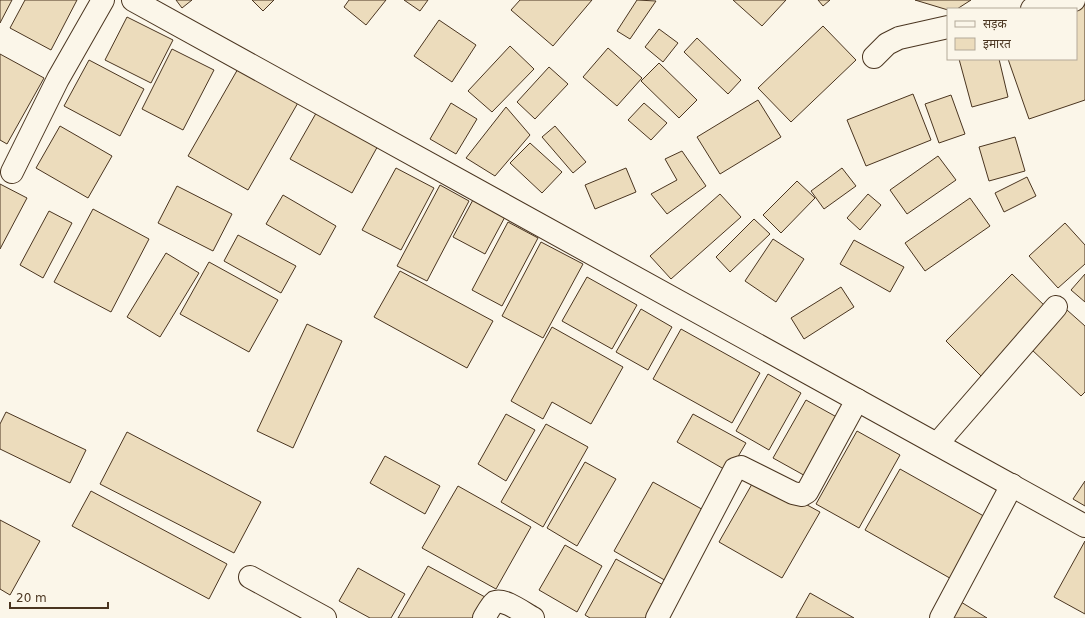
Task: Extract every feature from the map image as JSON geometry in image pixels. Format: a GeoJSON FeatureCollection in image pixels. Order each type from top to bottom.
{"type":"FeatureCollection","features":[{"type":"Feature","properties":{"kind":"street"},"geometry":{"type":"LineString","coordinates":[[12,172],[58,79],[103,0]]}},
{"type":"Feature","properties":{"kind":"street"},"geometry":{"type":"LineString","coordinates":[[133,0],[1085,526]]}},
{"type":"Feature","properties":{"kind":"street"},"geometry":{"type":"LineString","coordinates":[[1037,8],[1074,0]]}},
{"type":"Feature","properties":{"kind":"street"},"geometry":{"type":"LineString","coordinates":[[874,57],[887,44],[899,38],[947,27]]}},
{"type":"Feature","properties":{"kind":"street"},"geometry":{"type":"LineString","coordinates":[[938,444],[1056,307]]}},
{"type":"Feature","properties":{"kind":"street"},"geometry":{"type":"LineString","coordinates":[[657,618],[735,469],[741,467],[793,493],[802,495],[807,492],[857,400]]}},
{"type":"Feature","properties":{"kind":"street"},"geometry":{"type":"LineString","coordinates":[[941,618],[1012,485]]}},
{"type":"Feature","properties":{"kind":"street"},"geometry":{"type":"LineString","coordinates":[[250,577],[325,618]]}},
{"type":"Feature","properties":{"kind":"street"},"geometry":{"type":"LineString","coordinates":[[484,618],[492,605],[500,601],[533,618]]}},
{"type":"Feature","properties":{"kind":"building"},"geometry":{"type":"Polygon","coordinates":[[[0,0],[12,0],[0,23],[0,0]]]}},
{"type":"Feature","properties":{"kind":"building"},"geometry":{"type":"Polygon","coordinates":[[[25,0],[77,0],[51,50],[10,28],[25,0]]]}},
{"type":"Feature","properties":{"kind":"building"},"geometry":{"type":"Polygon","coordinates":[[[176,0],[192,0],[182,8],[176,0]]]}},
{"type":"Feature","properties":{"kind":"building"},"geometry":{"type":"Polygon","coordinates":[[[252,0],[274,0],[263,11],[252,0]]]}},
{"type":"Feature","properties":{"kind":"building"},"geometry":{"type":"Polygon","coordinates":[[[349,0],[386,0],[366,25],[344,7],[349,0]]]}},
{"type":"Feature","properties":{"kind":"building"},"geometry":{"type":"Polygon","coordinates":[[[404,0],[428,0],[420,11],[404,0]]]}},
{"type":"Feature","properties":{"kind":"building"},"geometry":{"type":"Polygon","coordinates":[[[520,0],[592,0],[553,46],[511,10],[520,0]]]}},
{"type":"Feature","properties":{"kind":"building"},"geometry":{"type":"Polygon","coordinates":[[[637,0],[656,1],[630,39],[617,31],[637,0]]]}},
{"type":"Feature","properties":{"kind":"building"},"geometry":{"type":"Polygon","coordinates":[[[733,0],[786,0],[762,26],[733,0]]]}},
{"type":"Feature","properties":{"kind":"building"},"geometry":{"type":"Polygon","coordinates":[[[818,0],[830,0],[823,6],[818,0]]]}},
{"type":"Feature","properties":{"kind":"building"},"geometry":{"type":"Polygon","coordinates":[[[915,0],[971,0],[959,8],[947,8],[947,10],[915,0]]]}},
{"type":"Feature","properties":{"kind":"building"},"geometry":{"type":"Polygon","coordinates":[[[1085,5],[1085,100],[1029,119],[1008,60],[1077,60],[1077,8],[1085,5]]]}},
{"type":"Feature","properties":{"kind":"building"},"geometry":{"type":"Polygon","coordinates":[[[127,17],[173,40],[151,83],[105,60],[127,17]]]}},
{"type":"Feature","properties":{"kind":"building"},"geometry":{"type":"Polygon","coordinates":[[[439,20],[476,45],[452,82],[414,56],[439,20]]]}},
{"type":"Feature","properties":{"kind":"building"},"geometry":{"type":"Polygon","coordinates":[[[823,26],[856,60],[791,122],[758,88],[823,26]]]}},
{"type":"Feature","properties":{"kind":"building"},"geometry":{"type":"Polygon","coordinates":[[[659,29],[678,43],[663,62],[645,47],[659,29]]]}},
{"type":"Feature","properties":{"kind":"building"},"geometry":{"type":"Polygon","coordinates":[[[697,38],[741,80],[728,94],[684,52],[697,38]]]}},
{"type":"Feature","properties":{"kind":"building"},"geometry":{"type":"Polygon","coordinates":[[[510,46],[534,69],[492,112],[468,91],[510,46]]]}},
{"type":"Feature","properties":{"kind":"building"},"geometry":{"type":"Polygon","coordinates":[[[608,48],[642,78],[617,106],[583,77],[608,48]]]}},
{"type":"Feature","properties":{"kind":"building"},"geometry":{"type":"Polygon","coordinates":[[[172,49],[214,70],[183,130],[142,109],[172,49]]]}},
{"type":"Feature","properties":{"kind":"building"},"geometry":{"type":"Polygon","coordinates":[[[0,54],[44,78],[7,144],[0,140],[0,54]]]}},
{"type":"Feature","properties":{"kind":"building"},"geometry":{"type":"Polygon","coordinates":[[[89,60],[144,89],[120,136],[64,106],[89,60]]]}},
{"type":"Feature","properties":{"kind":"building"},"geometry":{"type":"Polygon","coordinates":[[[959,60],[999,60],[1008,97],[972,107],[959,60]]]}},
{"type":"Feature","properties":{"kind":"building"},"geometry":{"type":"Polygon","coordinates":[[[659,63],[697,100],[679,118],[641,81],[659,63]]]}},
{"type":"Feature","properties":{"kind":"building"},"geometry":{"type":"Polygon","coordinates":[[[239,67],[299,101],[248,190],[188,156],[239,67]]]}},
{"type":"Feature","properties":{"kind":"building"},"geometry":{"type":"Polygon","coordinates":[[[549,67],[568,84],[535,119],[517,102],[549,67]]]}},
{"type":"Feature","properties":{"kind":"building"},"geometry":{"type":"Polygon","coordinates":[[[913,94],[931,140],[866,166],[847,120],[913,94]]]}},
{"type":"Feature","properties":{"kind":"building"},"geometry":{"type":"Polygon","coordinates":[[[951,95],[965,134],[939,143],[925,104],[951,95]]]}},
{"type":"Feature","properties":{"kind":"building"},"geometry":{"type":"Polygon","coordinates":[[[758,100],[781,137],[720,174],[697,137],[758,100]]]}},
{"type":"Feature","properties":{"kind":"building"},"geometry":{"type":"Polygon","coordinates":[[[451,103],[477,119],[456,154],[430,139],[451,103]]]}},
{"type":"Feature","properties":{"kind":"building"},"geometry":{"type":"Polygon","coordinates":[[[644,103],[667,123],[651,140],[628,120],[644,103]]]}},
{"type":"Feature","properties":{"kind":"building"},"geometry":{"type":"Polygon","coordinates":[[[506,107],[530,135],[495,176],[466,158],[506,107]]]}},
{"type":"Feature","properties":{"kind":"building"},"geometry":{"type":"Polygon","coordinates":[[[319,108],[380,142],[352,193],[290,159],[319,108]]]}},
{"type":"Feature","properties":{"kind":"building"},"geometry":{"type":"Polygon","coordinates":[[[60,126],[112,156],[88,198],[36,168],[60,126]]]}},
{"type":"Feature","properties":{"kind":"building"},"geometry":{"type":"Polygon","coordinates":[[[555,126],[586,162],[573,173],[542,137],[555,126]]]}},
{"type":"Feature","properties":{"kind":"building"},"geometry":{"type":"Polygon","coordinates":[[[1015,137],[1025,171],[989,181],[979,147],[1015,137]]]}},
{"type":"Feature","properties":{"kind":"building"},"geometry":{"type":"Polygon","coordinates":[[[530,143],[562,172],[542,193],[510,163],[530,143]]]}},
{"type":"Feature","properties":{"kind":"building"},"geometry":{"type":"Polygon","coordinates":[[[682,151],[706,186],[667,214],[651,194],[677,180],[665,159],[682,151]]]}},
{"type":"Feature","properties":{"kind":"building"},"geometry":{"type":"Polygon","coordinates":[[[938,156],[956,180],[907,214],[890,190],[938,156]]]}},
{"type":"Feature","properties":{"kind":"building"},"geometry":{"type":"Polygon","coordinates":[[[396,168],[434,188],[401,250],[362,230],[396,168]]]}},
{"type":"Feature","properties":{"kind":"building"},"geometry":{"type":"Polygon","coordinates":[[[626,168],[636,192],[595,209],[585,185],[626,168]]]}},
{"type":"Feature","properties":{"kind":"building"},"geometry":{"type":"Polygon","coordinates":[[[842,168],[856,186],[824,209],[811,191],[842,168]]]}},
{"type":"Feature","properties":{"kind":"building"},"geometry":{"type":"Polygon","coordinates":[[[1027,177],[1036,196],[1004,212],[995,193],[1027,177]]]}},
{"type":"Feature","properties":{"kind":"building"},"geometry":{"type":"Polygon","coordinates":[[[797,181],[815,198],[781,233],[763,215],[797,181]]]}},
{"type":"Feature","properties":{"kind":"building"},"geometry":{"type":"Polygon","coordinates":[[[0,184],[27,198],[0,249],[0,184]]]}},
{"type":"Feature","properties":{"kind":"building"},"geometry":{"type":"Polygon","coordinates":[[[440,185],[469,201],[427,281],[397,266],[440,185]]]}},
{"type":"Feature","properties":{"kind":"building"},"geometry":{"type":"Polygon","coordinates":[[[177,186],[232,214],[213,251],[158,223],[177,186]]]}},
{"type":"Feature","properties":{"kind":"building"},"geometry":{"type":"Polygon","coordinates":[[[720,194],[741,217],[671,279],[650,256],[720,194]]]}},
{"type":"Feature","properties":{"kind":"building"},"geometry":{"type":"Polygon","coordinates":[[[868,194],[881,205],[860,230],[847,218],[868,194]]]}},
{"type":"Feature","properties":{"kind":"building"},"geometry":{"type":"Polygon","coordinates":[[[283,195],[336,226],[320,255],[266,224],[283,195]]]}},
{"type":"Feature","properties":{"kind":"building"},"geometry":{"type":"Polygon","coordinates":[[[474,198],[506,215],[485,254],[453,237],[474,198]]]}},
{"type":"Feature","properties":{"kind":"building"},"geometry":{"type":"Polygon","coordinates":[[[970,198],[990,226],[925,271],[905,243],[970,198]]]}},
{"type":"Feature","properties":{"kind":"building"},"geometry":{"type":"Polygon","coordinates":[[[93,209],[149,239],[111,312],[54,282],[93,209]]]}},
{"type":"Feature","properties":{"kind":"building"},"geometry":{"type":"Polygon","coordinates":[[[49,211],[72,223],[43,278],[20,265],[49,211]]]}},
{"type":"Feature","properties":{"kind":"building"},"geometry":{"type":"Polygon","coordinates":[[[754,219],[770,234],[730,272],[716,257],[754,219]]]}},
{"type":"Feature","properties":{"kind":"building"},"geometry":{"type":"Polygon","coordinates":[[[508,222],[538,238],[502,306],[472,290],[508,222]]]}},
{"type":"Feature","properties":{"kind":"building"},"geometry":{"type":"Polygon","coordinates":[[[1065,223],[1085,245],[1085,264],[1058,288],[1029,256],[1065,223]]]}},
{"type":"Feature","properties":{"kind":"building"},"geometry":{"type":"Polygon","coordinates":[[[238,235],[296,266],[281,293],[224,261],[238,235]]]}},
{"type":"Feature","properties":{"kind":"building"},"geometry":{"type":"Polygon","coordinates":[[[773,239],[804,259],[776,302],[745,281],[773,239]]]}},
{"type":"Feature","properties":{"kind":"building"},"geometry":{"type":"Polygon","coordinates":[[[854,240],[904,267],[890,292],[840,264],[854,240]]]}},
{"type":"Feature","properties":{"kind":"building"},"geometry":{"type":"Polygon","coordinates":[[[541,242],[583,264],[543,338],[502,316],[541,242]]]}},
{"type":"Feature","properties":{"kind":"building"},"geometry":{"type":"Polygon","coordinates":[[[166,253],[199,273],[160,337],[127,317],[166,253]]]}},
{"type":"Feature","properties":{"kind":"building"},"geometry":{"type":"Polygon","coordinates":[[[209,262],[278,300],[249,352],[180,314],[209,262]]]}},
{"type":"Feature","properties":{"kind":"building"},"geometry":{"type":"Polygon","coordinates":[[[400,271],[493,321],[467,368],[374,317],[400,271]]]}},
{"type":"Feature","properties":{"kind":"building"},"geometry":{"type":"Polygon","coordinates":[[[1012,274],[1048,309],[982,377],[946,341],[1012,274]]]}},
{"type":"Feature","properties":{"kind":"building"},"geometry":{"type":"Polygon","coordinates":[[[1085,274],[1085,302],[1071,290],[1085,274]]]}},
{"type":"Feature","properties":{"kind":"building"},"geometry":{"type":"Polygon","coordinates":[[[587,277],[637,305],[612,349],[562,321],[587,277]]]}},
{"type":"Feature","properties":{"kind":"building"},"geometry":{"type":"Polygon","coordinates":[[[841,287],[854,307],[804,339],[791,318],[841,287]]]}},
{"type":"Feature","properties":{"kind":"building"},"geometry":{"type":"Polygon","coordinates":[[[641,309],[672,327],[648,370],[616,352],[641,309]]]}},
{"type":"Feature","properties":{"kind":"building"},"geometry":{"type":"Polygon","coordinates":[[[1067,310],[1085,326],[1085,392],[1081,396],[1031,349],[1067,310]]]}},
{"type":"Feature","properties":{"kind":"building"},"geometry":{"type":"Polygon","coordinates":[[[307,324],[342,341],[293,448],[257,431],[307,324]]]}},
{"type":"Feature","properties":{"kind":"building"},"geometry":{"type":"Polygon","coordinates":[[[552,327],[623,367],[591,424],[552,402],[543,419],[511,401],[552,327]]]}},
{"type":"Feature","properties":{"kind":"building"},"geometry":{"type":"Polygon","coordinates":[[[681,329],[760,373],[732,423],[653,379],[681,329]]]}},
{"type":"Feature","properties":{"kind":"building"},"geometry":{"type":"Polygon","coordinates":[[[768,374],[801,393],[769,450],[736,431],[768,374]]]}},
{"type":"Feature","properties":{"kind":"building"},"geometry":{"type":"Polygon","coordinates":[[[806,400],[842,420],[809,478],[773,458],[806,400]]]}},
{"type":"Feature","properties":{"kind":"building"},"geometry":{"type":"Polygon","coordinates":[[[6,412],[86,450],[70,483],[0,449],[0,424],[6,412]]]}},
{"type":"Feature","properties":{"kind":"building"},"geometry":{"type":"Polygon","coordinates":[[[506,414],[535,430],[506,481],[478,464],[506,414]]]}},
{"type":"Feature","properties":{"kind":"building"},"geometry":{"type":"Polygon","coordinates":[[[693,414],[746,443],[729,472],[677,442],[693,414]]]}},
{"type":"Feature","properties":{"kind":"building"},"geometry":{"type":"Polygon","coordinates":[[[546,424],[588,447],[543,527],[501,502],[546,424]]]}},
{"type":"Feature","properties":{"kind":"building"},"geometry":{"type":"Polygon","coordinates":[[[857,431],[900,455],[859,528],[816,504],[857,431]]]}},
{"type":"Feature","properties":{"kind":"building"},"geometry":{"type":"Polygon","coordinates":[[[127,432],[261,502],[234,553],[100,484],[127,432]]]}},
{"type":"Feature","properties":{"kind":"building"},"geometry":{"type":"Polygon","coordinates":[[[385,456],[440,486],[425,514],[370,483],[385,456]]]}},
{"type":"Feature","properties":{"kind":"building"},"geometry":{"type":"Polygon","coordinates":[[[585,462],[616,479],[577,546],[547,528],[585,462]]]}},
{"type":"Feature","properties":{"kind":"building"},"geometry":{"type":"Polygon","coordinates":[[[900,469],[989,519],[955,581],[865,530],[900,469]]]}},
{"type":"Feature","properties":{"kind":"building"},"geometry":{"type":"Polygon","coordinates":[[[756,477],[820,512],[782,578],[719,542],[756,477]]]}},
{"type":"Feature","properties":{"kind":"building"},"geometry":{"type":"Polygon","coordinates":[[[1085,481],[1085,506],[1073,499],[1085,481]]]}},
{"type":"Feature","properties":{"kind":"building"},"geometry":{"type":"Polygon","coordinates":[[[653,482],[707,512],[668,582],[614,551],[653,482]]]}},
{"type":"Feature","properties":{"kind":"building"},"geometry":{"type":"Polygon","coordinates":[[[458,486],[531,527],[496,589],[422,548],[458,486]]]}},
{"type":"Feature","properties":{"kind":"building"},"geometry":{"type":"Polygon","coordinates":[[[91,491],[227,564],[209,599],[72,526],[91,491]]]}},
{"type":"Feature","properties":{"kind":"building"},"geometry":{"type":"Polygon","coordinates":[[[0,520],[40,541],[10,595],[0,589],[0,520]]]}},
{"type":"Feature","properties":{"kind":"building"},"geometry":{"type":"Polygon","coordinates":[[[1085,541],[1085,614],[1054,597],[1085,541]]]}},
{"type":"Feature","properties":{"kind":"building"},"geometry":{"type":"Polygon","coordinates":[[[565,545],[602,566],[577,612],[539,590],[565,545]]]}},
{"type":"Feature","properties":{"kind":"building"},"geometry":{"type":"Polygon","coordinates":[[[616,559],[665,586],[647,618],[590,618],[585,615],[616,559]]]}},
{"type":"Feature","properties":{"kind":"building"},"geometry":{"type":"Polygon","coordinates":[[[428,566],[485,597],[473,618],[398,618],[428,566]]]}},
{"type":"Feature","properties":{"kind":"building"},"geometry":{"type":"Polygon","coordinates":[[[358,568],[405,594],[391,618],[370,618],[339,601],[358,568]]]}},
{"type":"Feature","properties":{"kind":"building"},"geometry":{"type":"Polygon","coordinates":[[[810,593],[854,618],[796,618],[810,593]]]}},
{"type":"Feature","properties":{"kind":"building"},"geometry":{"type":"Polygon","coordinates":[[[961,602],[987,618],[952,618],[961,602]]]}}]}
